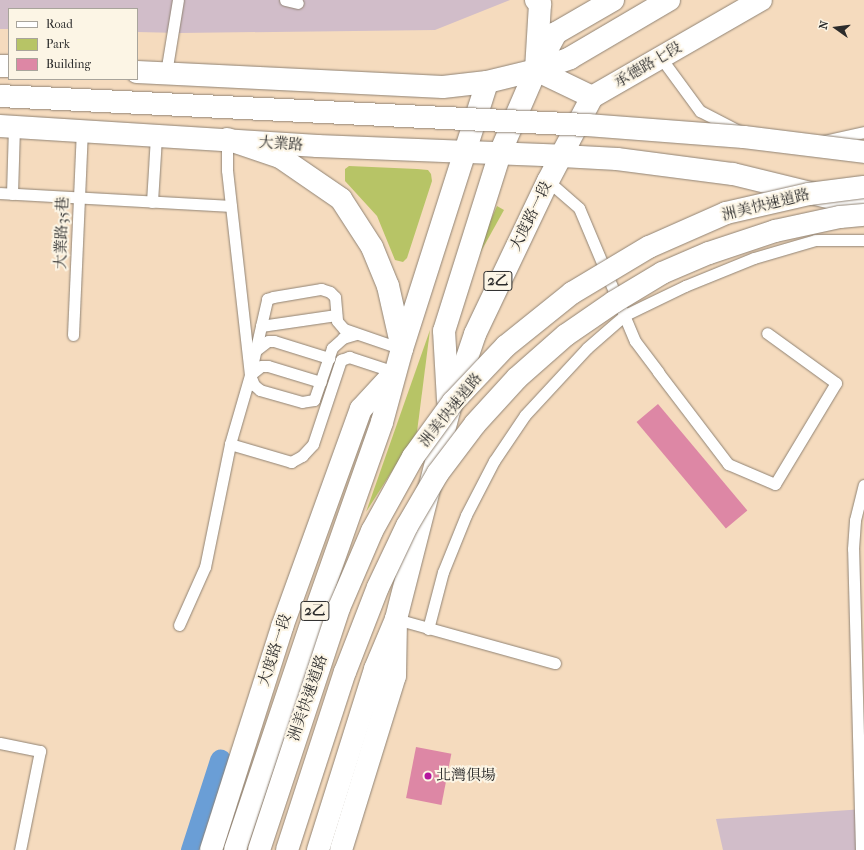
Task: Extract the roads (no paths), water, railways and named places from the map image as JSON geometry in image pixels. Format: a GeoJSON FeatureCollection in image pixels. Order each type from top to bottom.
{"type":"FeatureCollection","features":[{"type":"Feature","properties":{"kind":"main road"},"geometry":{"type":"LineString","coordinates":[[536,0],[540,4],[536,70]]}},
{"type":"Feature","properties":{"kind":"main road"},"geometry":{"type":"LineString","coordinates":[[449,411],[444,331],[500,153],[536,70],[556,33],[613,0]]}},
{"type":"Feature","properties":{"kind":"main road"},"geometry":{"type":"LineString","coordinates":[[138,72],[443,87],[486,82],[536,70],[570,58],[669,0]]}},
{"type":"Feature","properties":{"kind":"main road","name":"承德路七段"},"geometry":{"type":"LineString","coordinates":[[592,97],[761,0]]}},
{"type":"Feature","properties":{"kind":"main road"},"geometry":{"type":"LineString","coordinates":[[536,70],[592,97]]}},
{"type":"Feature","properties":{"kind":"main road","name":"2乙"},"geometry":{"type":"LineString","coordinates":[[464,152],[486,82]]}},
{"type":"Feature","properties":{"kind":"main road"},"geometry":{"type":"LineString","coordinates":[[0,96],[587,125],[744,137],[864,152]]}},
{"type":"Feature","properties":{"kind":"main road","name":"2乙"},"geometry":{"type":"LineString","coordinates":[[562,156],[592,97]]}},
{"type":"Feature","properties":{"kind":"main road","name":"大業路"},"geometry":{"type":"LineString","coordinates":[[7,127],[227,139],[317,146],[617,159],[733,174],[864,206]]}},
{"type":"Feature","properties":{"kind":"main road"},"geometry":{"type":"LineString","coordinates":[[227,139],[280,157],[341,199],[372,247],[388,286],[402,348]]}},
{"type":"Feature","properties":{"kind":"main road","name":"大度路一段"},"geometry":{"type":"LineString","coordinates":[[235,850],[312,621],[382,422],[402,348],[464,152]]}},
{"type":"Feature","properties":{"kind":"main road","name":"大度路一段"},"geometry":{"type":"LineString","coordinates":[[318,850],[375,669],[396,619],[449,411],[475,334],[548,181],[562,156]]}},
{"type":"Feature","properties":{"kind":"main road","name":"洲美快速道路"},"geometry":{"type":"LineString","coordinates":[[259,850],[339,608],[372,531],[413,456],[453,402],[506,346],[572,293],[649,247],[726,213],[809,194],[864,187]]}},
{"type":"Feature","properties":{"kind":"main road","name":"洲美快速道路"},"geometry":{"type":"LineString","coordinates":[[287,850],[346,672],[378,586],[407,526],[438,473],[475,424],[517,378],[566,335],[614,302],[662,273],[709,253],[775,231],[840,217],[864,215]]}},
{"type":"Feature","properties":{"kind":"main road","name":"大度路一段"},"geometry":{"type":"LineString","coordinates":[[211,850],[282,627],[362,409],[395,372]]}},
{"type":"Feature","properties":{"kind":"main road","name":"大度路一段"},"geometry":{"type":"LineString","coordinates":[[341,850],[395,676],[396,619]]}},
{"type":"Feature","properties":{"kind":"lane"},"geometry":{"type":"LineString","coordinates":[[166,74],[178,0]]}},
{"type":"Feature","properties":{"kind":"lane"},"geometry":{"type":"LineString","coordinates":[[284,0],[298,3]]}},
{"type":"Feature","properties":{"kind":"lane"},"geometry":{"type":"LineString","coordinates":[[661,58],[700,111],[752,138],[790,148],[864,132]]}},
{"type":"Feature","properties":{"kind":"lane"},"geometry":{"type":"LineString","coordinates":[[7,127],[12,194]]}},
{"type":"Feature","properties":{"kind":"lane","name":"大業路35巷"},"geometry":{"type":"LineString","coordinates":[[73,335],[82,131]]}},
{"type":"Feature","properties":{"kind":"lane"},"geometry":{"type":"LineString","coordinates":[[152,202],[156,136]]}},
{"type":"Feature","properties":{"kind":"lane"},"geometry":{"type":"LineString","coordinates":[[227,139],[231,206],[250,375],[254,385],[260,390],[302,402],[314,400],[332,348],[343,338],[356,334]]}},
{"type":"Feature","properties":{"kind":"lane"},"geometry":{"type":"LineString","coordinates":[[548,181],[579,208],[635,341],[728,464],[775,484],[836,384],[767,333]]}},
{"type":"Feature","properties":{"kind":"lane"},"geometry":{"type":"LineString","coordinates":[[0,193],[231,206]]}},
{"type":"Feature","properties":{"kind":"lane"},"geometry":{"type":"LineString","coordinates":[[428,629],[443,572],[460,529],[494,461],[525,415],[551,385],[587,348],[625,316],[685,286],[754,258],[815,240],[864,240]]}},
{"type":"Feature","properties":{"kind":"lane"},"geometry":{"type":"LineString","coordinates":[[179,625],[205,567],[230,444],[250,375],[267,299],[322,290],[335,297],[337,321],[344,329],[402,348]]}},
{"type":"Feature","properties":{"kind":"lane"},"geometry":{"type":"LineString","coordinates":[[260,326],[336,315]]}},
{"type":"Feature","properties":{"kind":"lane"},"geometry":{"type":"LineString","coordinates":[[255,351],[268,341],[274,341],[329,358]]}},
{"type":"Feature","properties":{"kind":"lane"},"geometry":{"type":"LineString","coordinates":[[230,444],[291,462],[302,456],[313,444],[341,360],[349,358],[395,372]]}},
{"type":"Feature","properties":{"kind":"lane"},"geometry":{"type":"LineString","coordinates":[[250,375],[261,366],[268,366],[321,382]]}},
{"type":"Feature","properties":{"kind":"lane"},"geometry":{"type":"LineString","coordinates":[[861,850],[853,549],[855,520],[864,485]]}},
{"type":"Feature","properties":{"kind":"lane"},"geometry":{"type":"LineString","coordinates":[[396,619],[556,663]]}},
{"type":"Feature","properties":{"kind":"lane"},"geometry":{"type":"LineString","coordinates":[[0,743],[40,751],[20,850]]}},
{"type":"Feature","properties":{"kind":"waterway"},"geometry":{"type":"LineString","coordinates":[[191,850],[220,760]]}},
{"type":"Feature","properties":{"kind":"place","name":"北灣俱場"},"geometry":{"type":"Point","coordinates":[428,776]}}]}
